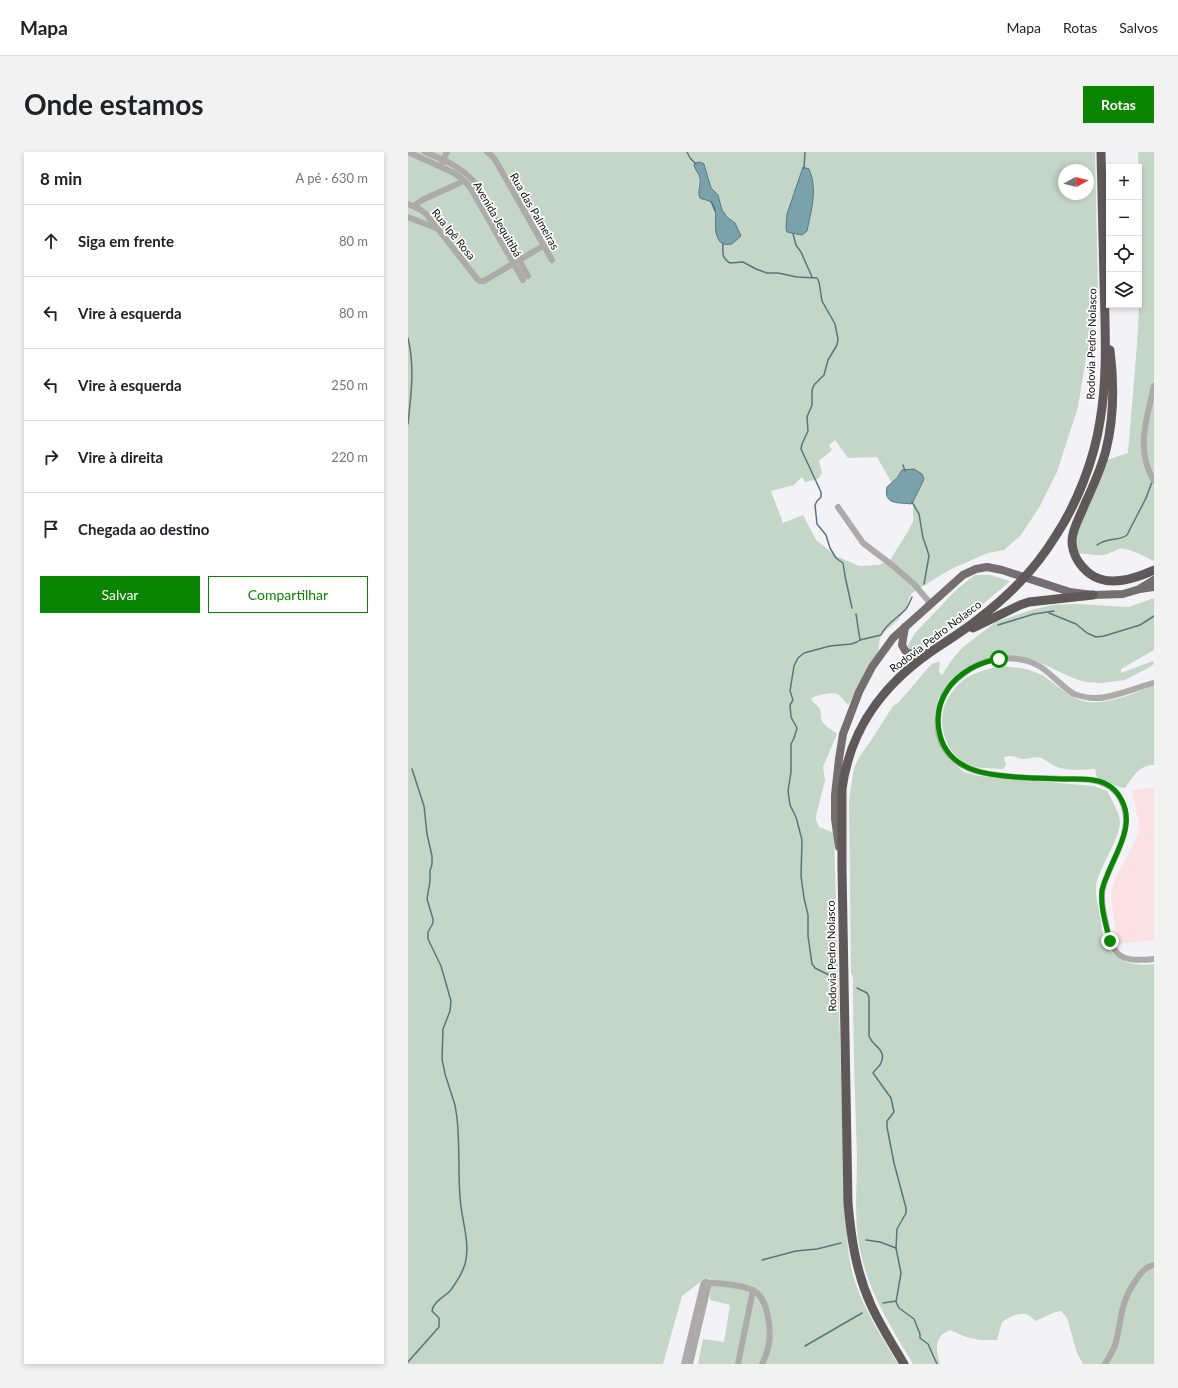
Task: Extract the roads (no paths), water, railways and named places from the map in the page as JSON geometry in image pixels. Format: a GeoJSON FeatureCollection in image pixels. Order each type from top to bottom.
{"type":"FeatureCollection","features":[{"type":"Feature","properties":{"kind":"highway","name":"Rodovia Pedro Nolasco"},"geometry":{"type":"LineString","coordinates":[[904,1364],[870,1304],[856,1264],[850,1234],[848,1203],[842,789],[847,765],[856,737],[866,719],[883,695],[898,678],[929,653],[977,621],[1012,591],[1032,569],[1055,538],[1070,512],[1079,492],[1100,422],[1104,384],[1105,329],[1100,152]]}},
{"type":"Feature","properties":{"kind":"highway"},"geometry":{"type":"LineString","coordinates":[[1105,329],[1109,344],[1112,376],[1111,422],[1099,474],[1074,530],[1072,540],[1073,548],[1076,556],[1084,568],[1092,575],[1100,579],[1115,581],[1132,578],[1154,570]]}},
{"type":"Feature","properties":{"kind":"highway"},"geometry":{"type":"LineString","coordinates":[[956,636],[1029,602],[1093,595]]}},
{"type":"Feature","properties":{"kind":"main road"},"geometry":{"type":"LineString","coordinates":[[842,869],[835,819],[837,773],[843,734],[859,692],[872,667],[893,638],[905,627],[963,575],[983,567],[1002,570],[1070,592],[1093,595],[1123,594],[1153,585]]}},
{"type":"Feature","properties":{"kind":"main road"},"geometry":{"type":"LineString","coordinates":[[905,627],[902,645],[906,652],[915,655],[929,653]]}},
{"type":"Feature","properties":{"kind":"street","name":"Avenida Jequitibá"},"geometry":{"type":"LineString","coordinates":[[408,152],[462,170],[468,175],[474,182],[525,278]]}},
{"type":"Feature","properties":{"kind":"street","name":"Avenida Jequitibá"},"geometry":{"type":"LineString","coordinates":[[425,152],[442,163],[470,187],[516,262]]}},
{"type":"Feature","properties":{"kind":"street"},"geometry":{"type":"LineString","coordinates":[[442,163],[447,152]]}},
{"type":"Feature","properties":{"kind":"street","name":"Rua das Palmeiras"},"geometry":{"type":"LineString","coordinates":[[487,152],[492,156],[497,164],[552,260]]}},
{"type":"Feature","properties":{"kind":"street"},"geometry":{"type":"LineString","coordinates":[[411,205],[464,181]]}},
{"type":"Feature","properties":{"kind":"street","name":"Rua Ipê Rosa"},"geometry":{"type":"LineString","coordinates":[[411,205],[427,215],[478,280],[484,281],[516,262]]}},
{"type":"Feature","properties":{"kind":"street"},"geometry":{"type":"LineString","coordinates":[[408,217],[436,228]]}},
{"type":"Feature","properties":{"kind":"street"},"geometry":{"type":"LineString","coordinates":[[516,262],[544,246]]}},
{"type":"Feature","properties":{"kind":"street"},"geometry":{"type":"LineString","coordinates":[[1154,386],[1143,441],[1146,463],[1154,481]]}},
{"type":"Feature","properties":{"kind":"street"},"geometry":{"type":"LineString","coordinates":[[838,507],[859,538],[871,550],[892,565],[914,584],[931,604]]}},
{"type":"Feature","properties":{"kind":"street"},"geometry":{"type":"LineString","coordinates":[[851,533],[859,538]]}},
{"type":"Feature","properties":{"kind":"street"},"geometry":{"type":"LineString","coordinates":[[1154,683],[1104,698],[1096,698],[1074,694],[1038,665],[1028,661],[1008,658],[989,660],[978,664],[961,675],[948,688],[942,700],[938,714],[939,733],[943,745],[952,757],[968,768],[975,771],[999,775],[1089,780],[1106,784],[1115,791],[1121,799],[1125,810],[1127,823],[1122,840],[1102,890],[1110,941],[1113,950],[1120,956],[1127,959],[1141,960],[1154,958]]}},
{"type":"Feature","properties":{"kind":"street"},"geometry":{"type":"LineString","coordinates":[[1105,1364],[1115,1343],[1122,1307],[1127,1294],[1143,1271],[1147,1267],[1154,1264]]}},
{"type":"Feature","properties":{"kind":"street"},"geometry":{"type":"LineString","coordinates":[[684,1364],[703,1285],[704,1283],[709,1283],[737,1286],[753,1290],[760,1296],[764,1303],[770,1333],[769,1345],[762,1364]]}},
{"type":"Feature","properties":{"kind":"street"},"geometry":{"type":"LineString","coordinates":[[690,1364],[709,1283]]}},
{"type":"Feature","properties":{"kind":"street"},"geometry":{"type":"LineString","coordinates":[[738,1364],[753,1290]]}},
{"type":"Feature","properties":{"kind":"water"},"geometry":{"type":"Polygon","coordinates":[[[700,162],[704,164],[711,188],[718,195],[722,210],[727,217],[735,223],[741,236],[732,244],[721,243],[716,232],[716,214],[714,206],[711,202],[700,198],[700,178],[694,165],[695,163],[700,162]]]}},
{"type":"Feature","properties":{"kind":"water"},"geometry":{"type":"Polygon","coordinates":[[[803,167],[809,169],[812,177],[813,200],[807,231],[802,235],[787,232],[786,228],[787,214],[803,167]]]}},
{"type":"Feature","properties":{"kind":"water"},"geometry":{"type":"Polygon","coordinates":[[[914,469],[922,474],[924,479],[913,502],[911,504],[898,503],[890,500],[886,493],[887,487],[897,478],[902,470],[914,469]]]}},
{"type":"Feature","properties":{"kind":"waterway"},"geometry":{"type":"LineString","coordinates":[[687,152],[696,164]]}},
{"type":"Feature","properties":{"kind":"waterway"},"geometry":{"type":"LineString","coordinates":[[804,169],[805,152]]}},
{"type":"Feature","properties":{"kind":"waterway"},"geometry":{"type":"LineString","coordinates":[[711,201],[715,211]]}},
{"type":"Feature","properties":{"kind":"waterway"},"geometry":{"type":"LineString","coordinates":[[793,234],[796,245],[801,252],[812,277]]}},
{"type":"Feature","properties":{"kind":"waterway"},"geometry":{"type":"LineString","coordinates":[[723,243],[724,257],[730,263],[743,262],[767,273],[817,278],[822,301],[835,324],[838,339],[837,345],[828,360],[824,375],[814,385],[812,390],[812,405],[807,417],[808,431],[801,449],[821,492],[821,497],[815,505],[817,524],[826,535],[830,548],[836,558],[843,563],[852,608]]}},
{"type":"Feature","properties":{"kind":"waterway"},"geometry":{"type":"LineString","coordinates":[[408,338],[412,370],[408,424]]}},
{"type":"Feature","properties":{"kind":"waterway"},"geometry":{"type":"LineString","coordinates":[[903,465],[905,471]]}},
{"type":"Feature","properties":{"kind":"waterway"},"geometry":{"type":"LineString","coordinates":[[1097,545],[1101,542],[1127,535],[1146,498],[1152,482]]}},
{"type":"Feature","properties":{"kind":"waterway"},"geometry":{"type":"LineString","coordinates":[[912,502],[919,514],[923,538],[929,556],[924,584]]}},
{"type":"Feature","properties":{"kind":"waterway"},"geometry":{"type":"LineString","coordinates":[[835,978],[815,968],[812,964],[808,936],[808,915],[801,876],[802,840],[796,817],[790,805],[788,791],[791,772],[791,744],[797,728],[791,717],[790,705],[793,700],[790,691],[794,666],[798,658],[804,653],[830,646],[851,644],[860,640],[881,635],[889,624],[906,609],[912,597]]}},
{"type":"Feature","properties":{"kind":"waterway"},"geometry":{"type":"LineString","coordinates":[[998,625],[1034,614],[1054,611]]}},
{"type":"Feature","properties":{"kind":"waterway"},"geometry":{"type":"LineString","coordinates":[[1049,613],[1076,624],[1087,633],[1096,637],[1140,625],[1154,616]]}},
{"type":"Feature","properties":{"kind":"waterway"},"geometry":{"type":"LineString","coordinates":[[856,614],[860,640]]}},
{"type":"Feature","properties":{"kind":"waterway"},"geometry":{"type":"LineString","coordinates":[[408,1362],[439,1327],[439,1318],[432,1311],[434,1305],[450,1291],[459,1278],[467,1256],[460,1197],[457,1118],[455,1105],[442,1059],[443,1029],[450,1011],[451,1001],[441,966],[428,939],[428,932],[433,923],[427,899],[432,856],[427,834],[424,806],[412,769]]}},
{"type":"Feature","properties":{"kind":"waterway"},"geometry":{"type":"LineString","coordinates":[[857,988],[867,993],[869,997],[869,1036],[882,1054],[880,1065],[873,1073],[891,1098],[894,1112],[887,1121],[887,1127],[894,1163],[906,1208],[906,1213],[897,1229],[896,1248],[901,1273],[896,1302],[899,1308],[914,1319],[920,1334],[920,1338],[928,1344],[937,1364]]}},
{"type":"Feature","properties":{"kind":"waterway"},"geometry":{"type":"LineString","coordinates":[[866,1240],[880,1242],[896,1248]]}},
{"type":"Feature","properties":{"kind":"waterway"},"geometry":{"type":"LineString","coordinates":[[762,1260],[796,1251],[817,1249],[841,1243]]}},
{"type":"Feature","properties":{"kind":"waterway"},"geometry":{"type":"LineString","coordinates":[[883,1303],[896,1301]]}},
{"type":"Feature","properties":{"kind":"waterway"},"geometry":{"type":"LineString","coordinates":[[805,1346],[862,1313]]}}]}
